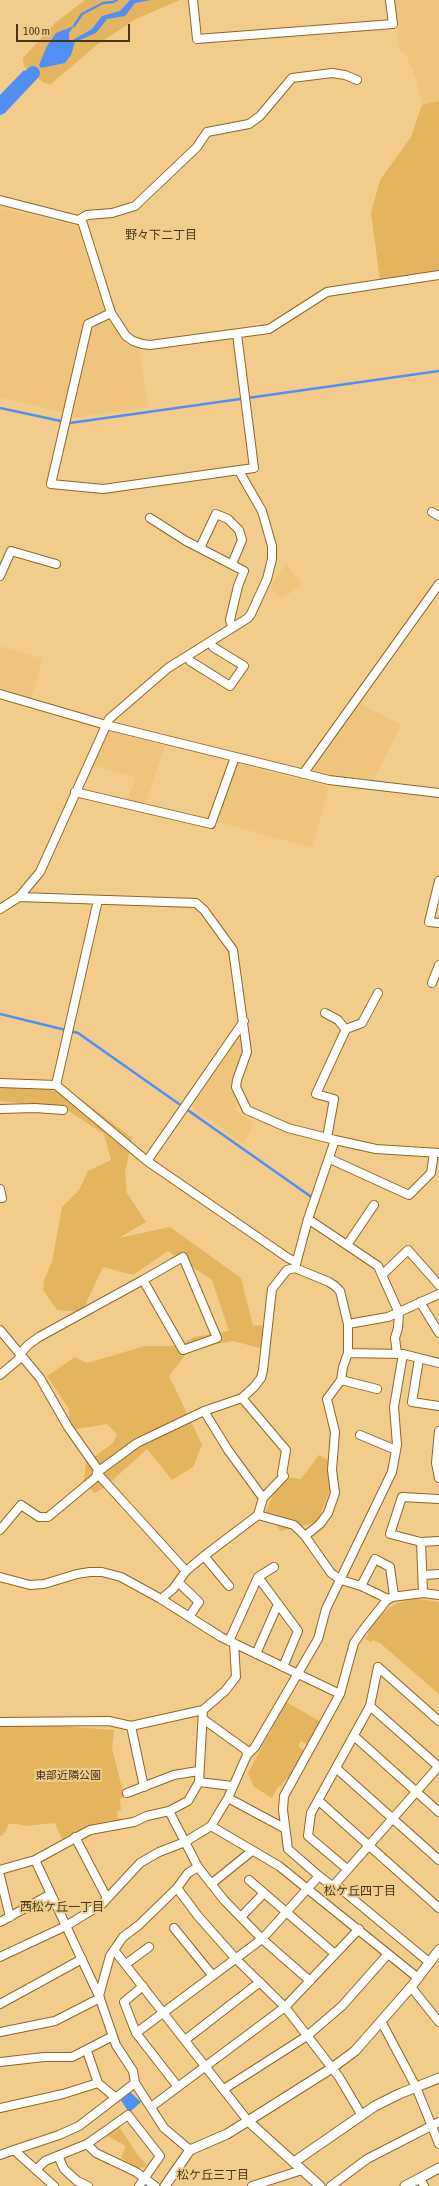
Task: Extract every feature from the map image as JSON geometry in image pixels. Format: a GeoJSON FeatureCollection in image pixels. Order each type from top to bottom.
{"type":"FeatureCollection","features":[{"type":"Feature","properties":{"kind":"street"},"geometry":{"type":"LineString","coordinates":[[193,0],[197,39],[393,24],[390,0]]}},
{"type":"Feature","properties":{"kind":"street"},"geometry":{"type":"LineString","coordinates":[[0,200],[80,219],[86,215],[112,214],[135,206],[197,147],[207,132],[249,124],[260,116],[292,78],[332,73],[345,75],[357,80]]}},
{"type":"Feature","properties":{"kind":"street"},"geometry":{"type":"LineString","coordinates":[[80,219],[112,313],[126,336],[133,341],[142,344],[238,334],[276,326],[327,292],[439,275]]}},
{"type":"Feature","properties":{"kind":"street"},"geometry":{"type":"LineString","coordinates":[[112,313],[88,324],[51,484],[103,489],[254,468],[238,334]]}},
{"type":"Feature","properties":{"kind":"street"},"geometry":{"type":"LineString","coordinates":[[0,909],[19,897],[40,872],[109,719],[152,681],[232,626],[248,618],[251,614],[267,579],[272,555],[270,537],[265,518],[239,471]]}},
{"type":"Feature","properties":{"kind":"street"},"geometry":{"type":"LineString","coordinates":[[200,548],[216,514],[228,519],[239,530],[242,540],[232,564]]}},
{"type":"Feature","properties":{"kind":"street"},"geometry":{"type":"LineString","coordinates":[[150,518],[200,548],[244,571],[238,586],[230,620],[232,626]]}},
{"type":"Feature","properties":{"kind":"street"},"geometry":{"type":"LineString","coordinates":[[0,576],[11,551],[56,564]]}},
{"type":"Feature","properties":{"kind":"street"},"geometry":{"type":"LineString","coordinates":[[303,774],[439,584]]}},
{"type":"Feature","properties":{"kind":"street"},"geometry":{"type":"LineString","coordinates":[[187,656],[190,661],[230,686],[244,666],[213,647],[210,642]]}},
{"type":"Feature","properties":{"kind":"street"},"geometry":{"type":"LineString","coordinates":[[0,694],[106,725],[303,774],[353,784],[439,793]]}},
{"type":"Feature","properties":{"kind":"street"},"geometry":{"type":"LineString","coordinates":[[75,792],[211,824],[235,757]]}},
{"type":"Feature","properties":{"kind":"street"},"geometry":{"type":"LineString","coordinates":[[439,881],[428,922],[439,923]]}},
{"type":"Feature","properties":{"kind":"street"},"geometry":{"type":"LineString","coordinates":[[19,897],[192,902],[204,910],[233,950],[244,1021],[247,1052],[238,1076],[236,1087],[247,1110],[288,1128],[331,1139],[376,1149],[436,1153],[431,1174],[409,1195],[330,1158]]}},
{"type":"Feature","properties":{"kind":"street"},"geometry":{"type":"LineString","coordinates":[[56,1085],[98,900]]}},
{"type":"Feature","properties":{"kind":"street"},"geometry":{"type":"LineString","coordinates":[[432,983],[439,965]]}},
{"type":"Feature","properties":{"kind":"street"},"geometry":{"type":"LineString","coordinates":[[0,1530],[21,1505],[39,1517],[48,1517],[95,1478],[98,1472],[137,1443],[204,1411],[242,1398],[261,1378],[269,1329],[272,1289],[287,1270],[296,1265],[308,1219],[330,1158],[334,1100],[316,1094],[346,1030],[362,1023],[378,993]]}},
{"type":"Feature","properties":{"kind":"street"},"geometry":{"type":"LineString","coordinates":[[325,1013],[338,1020],[346,1030]]}},
{"type":"Feature","properties":{"kind":"street"},"geometry":{"type":"LineString","coordinates":[[147,1161],[244,1021]]}},
{"type":"Feature","properties":{"kind":"street"},"geometry":{"type":"LineString","coordinates":[[0,1083],[56,1085],[147,1161],[296,1265],[330,1282],[340,1291],[348,1324],[348,1353],[343,1367],[341,1380],[327,1399],[335,1432],[332,1470],[335,1493],[328,1512],[320,1524],[305,1536]]}},
{"type":"Feature","properties":{"kind":"street"},"geometry":{"type":"LineString","coordinates":[[0,1109],[36,1108],[63,1110]]}},
{"type":"Feature","properties":{"kind":"street"},"geometry":{"type":"LineString","coordinates":[[0,1189],[2,1198],[0,1198]]}},
{"type":"Feature","properties":{"kind":"street"},"geometry":{"type":"LineString","coordinates":[[347,1245],[374,1205]]}},
{"type":"Feature","properties":{"kind":"street"},"geometry":{"type":"LineString","coordinates":[[0,1957],[66,1926],[102,1904],[140,1863],[159,1852],[185,1842],[211,1826],[228,1798],[247,1755],[255,1747],[318,1639],[326,1609],[392,1472],[396,1450],[394,1407],[400,1354],[395,1338],[398,1328],[399,1313],[378,1266],[308,1219]]}},
{"type":"Feature","properties":{"kind":"street"},"geometry":{"type":"LineString","coordinates":[[382,1275],[408,1250],[439,1285]]}},
{"type":"Feature","properties":{"kind":"street"},"geometry":{"type":"LineString","coordinates":[[0,1374],[19,1359],[20,1354],[28,1345],[39,1337],[183,1257],[217,1338],[183,1350],[143,1280]]}},
{"type":"Feature","properties":{"kind":"street"},"geometry":{"type":"LineString","coordinates":[[348,1324],[399,1313],[439,1294]]}},
{"type":"Feature","properties":{"kind":"street"},"geometry":{"type":"LineString","coordinates":[[420,1302],[439,1332]]}},
{"type":"Feature","properties":{"kind":"street"},"geometry":{"type":"LineString","coordinates":[[0,1330],[40,1378],[68,1427],[98,1472],[186,1571]]}},
{"type":"Feature","properties":{"kind":"street"},"geometry":{"type":"LineString","coordinates":[[348,1353],[400,1354],[439,1363]]}},
{"type":"Feature","properties":{"kind":"street"},"geometry":{"type":"LineString","coordinates":[[418,1359],[412,1402],[439,1406]]}},
{"type":"Feature","properties":{"kind":"street"},"geometry":{"type":"LineString","coordinates":[[341,1380],[377,1389]]}},
{"type":"Feature","properties":{"kind":"street"},"geometry":{"type":"LineString","coordinates":[[161,1599],[179,1583],[186,1571],[258,1515],[263,1498],[284,1476],[282,1474],[286,1450],[242,1398]]}},
{"type":"Feature","properties":{"kind":"street"},"geometry":{"type":"LineString","coordinates":[[204,1411],[228,1450],[263,1498]]}},
{"type":"Feature","properties":{"kind":"street"},"geometry":{"type":"LineString","coordinates":[[439,1431],[436,1463],[439,1478]]}},
{"type":"Feature","properties":{"kind":"street"},"geometry":{"type":"LineString","coordinates":[[360,1435],[396,1450]]}},
{"type":"Feature","properties":{"kind":"street"},"geometry":{"type":"LineString","coordinates":[[439,1499],[402,1497],[390,1534],[421,1542],[439,1541]]}},
{"type":"Feature","properties":{"kind":"street"},"geometry":{"type":"LineString","coordinates":[[258,1515],[294,1525],[305,1536],[331,1573],[341,1580],[391,1598],[423,1592],[439,1595]]}},
{"type":"Feature","properties":{"kind":"street"},"geometry":{"type":"LineString","coordinates":[[421,1542],[424,1575],[423,1592]]}},
{"type":"Feature","properties":{"kind":"street"},"geometry":{"type":"LineString","coordinates":[[204,1556],[229,1586]]}},
{"type":"Feature","properties":{"kind":"street"},"geometry":{"type":"LineString","coordinates":[[361,1586],[376,1559],[390,1567],[391,1598],[354,1643],[340,1694],[284,1796],[284,1828],[288,1849],[331,1885],[335,1884],[430,1963]]}},
{"type":"Feature","properties":{"kind":"street"},"geometry":{"type":"LineString","coordinates":[[0,1722],[109,1721],[132,1726],[203,1710],[226,1691],[236,1677],[232,1642],[258,1577],[274,1567]]}},
{"type":"Feature","properties":{"kind":"street"},"geometry":{"type":"LineString","coordinates":[[0,1577],[30,1585],[44,1584],[77,1574],[102,1572],[120,1577],[161,1599],[232,1642],[340,1694]]}},
{"type":"Feature","properties":{"kind":"street"},"geometry":{"type":"LineString","coordinates":[[424,1575],[439,1574]]}},
{"type":"Feature","properties":{"kind":"street"},"geometry":{"type":"LineString","coordinates":[[258,1577],[298,1631],[283,1667]]}},
{"type":"Feature","properties":{"kind":"street"},"geometry":{"type":"LineString","coordinates":[[179,1583],[199,1602],[189,1617]]}},
{"type":"Feature","properties":{"kind":"street"},"geometry":{"type":"LineString","coordinates":[[256,1654],[278,1604]]}},
{"type":"Feature","properties":{"kind":"street"},"geometry":{"type":"LineString","coordinates":[[347,1869],[308,1836],[310,1813],[319,1801],[370,1706],[378,1668],[439,1722]]}},
{"type":"Feature","properties":{"kind":"street"},"geometry":{"type":"LineString","coordinates":[[335,1884],[368,1845],[439,1767],[370,1706]]}},
{"type":"Feature","properties":{"kind":"street"},"geometry":{"type":"LineString","coordinates":[[0,1870],[35,1860],[75,1837],[97,1828],[134,1822],[147,1816],[168,1811],[188,1801],[199,1782],[198,1771],[203,1710]]}},
{"type":"Feature","properties":{"kind":"street"},"geometry":{"type":"LineString","coordinates":[[203,1719],[246,1750],[247,1755]]}},
{"type":"Feature","properties":{"kind":"street"},"geometry":{"type":"LineString","coordinates":[[132,1726],[144,1787]]}},
{"type":"Feature","properties":{"kind":"street"},"geometry":{"type":"LineString","coordinates":[[354,1736],[439,1812]]}},
{"type":"Feature","properties":{"kind":"street"},"geometry":{"type":"LineString","coordinates":[[336,1768],[439,1860]]}},
{"type":"Feature","properties":{"kind":"street"},"geometry":{"type":"LineString","coordinates":[[127,1793],[174,1775],[198,1771]]}},
{"type":"Feature","properties":{"kind":"street"},"geometry":{"type":"LineString","coordinates":[[199,1782],[232,1786]]}},
{"type":"Feature","properties":{"kind":"street"},"geometry":{"type":"LineString","coordinates":[[228,1798],[284,1828]]}},
{"type":"Feature","properties":{"kind":"street"},"geometry":{"type":"LineString","coordinates":[[319,1801],[439,1908]]}},
{"type":"Feature","properties":{"kind":"street"},"geometry":{"type":"LineString","coordinates":[[168,1811],[198,1867],[211,1884],[262,1939],[310,1981]]}},
{"type":"Feature","properties":{"kind":"street"},"geometry":{"type":"LineString","coordinates":[[211,1826],[279,1866],[418,1978]]}},
{"type":"Feature","properties":{"kind":"street"},"geometry":{"type":"LineString","coordinates":[[75,1837],[107,1898]]}},
{"type":"Feature","properties":{"kind":"street"},"geometry":{"type":"LineString","coordinates":[[211,1884],[252,1850]]}},
{"type":"Feature","properties":{"kind":"street"},"geometry":{"type":"LineString","coordinates":[[35,1860],[100,1997],[116,2045],[133,2071],[135,2083],[164,2128],[190,2150]]}},
{"type":"Feature","properties":{"kind":"street"},"geometry":{"type":"LineString","coordinates":[[0,2032],[55,2020],[100,1997],[110,1956],[123,1937],[139,1925],[177,1888],[188,1873],[198,1867]]}},
{"type":"Feature","properties":{"kind":"street"},"geometry":{"type":"LineString","coordinates":[[0,1876],[10,1917]]}},
{"type":"Feature","properties":{"kind":"street"},"geometry":{"type":"LineString","coordinates":[[136,2034],[262,1939],[319,1876]]}},
{"type":"Feature","properties":{"kind":"street"},"geometry":{"type":"LineString","coordinates":[[249,1880],[335,1954]]}},
{"type":"Feature","properties":{"kind":"street"},"geometry":{"type":"LineString","coordinates":[[177,1888],[198,1916],[236,1959],[285,2007],[332,2068],[362,2114]]}},
{"type":"Feature","properties":{"kind":"street"},"geometry":{"type":"LineString","coordinates":[[241,1917],[264,1893]]}},
{"type":"Feature","properties":{"kind":"street"},"geometry":{"type":"LineString","coordinates":[[0,1922],[51,1894]]}},
{"type":"Feature","properties":{"kind":"street"},"geometry":{"type":"LineString","coordinates":[[174,1928],[213,1976]]}},
{"type":"Feature","properties":{"kind":"street"},"geometry":{"type":"LineString","coordinates":[[151,2107],[285,2007],[358,1929]]}},
{"type":"Feature","properties":{"kind":"street"},"geometry":{"type":"LineString","coordinates":[[126,1964],[149,1947]]}},
{"type":"Feature","properties":{"kind":"street"},"geometry":{"type":"LineString","coordinates":[[114,1950],[248,2121],[320,2186]]}},
{"type":"Feature","properties":{"kind":"street"},"geometry":{"type":"LineString","coordinates":[[165,2186],[190,2150],[227,2134],[332,2068],[354,2051],[418,1978],[439,1950]]}},
{"type":"Feature","properties":{"kind":"street"},"geometry":{"type":"LineString","coordinates":[[224,2089],[307,2036],[342,2006],[388,1954]]}},
{"type":"Feature","properties":{"kind":"street"},"geometry":{"type":"LineString","coordinates":[[0,2004],[82,1959]]}},
{"type":"Feature","properties":{"kind":"street"},"geometry":{"type":"LineString","coordinates":[[185,2040],[260,1982]]}},
{"type":"Feature","properties":{"kind":"street"},"geometry":{"type":"LineString","coordinates":[[143,1986],[124,2002],[136,2034],[178,2087]]}},
{"type":"Feature","properties":{"kind":"street"},"geometry":{"type":"LineString","coordinates":[[411,1986],[438,2019]]}},
{"type":"Feature","properties":{"kind":"street"},"geometry":{"type":"LineString","coordinates":[[381,2021],[435,2124],[439,2144]]}},
{"type":"Feature","properties":{"kind":"street"},"geometry":{"type":"LineString","coordinates":[[0,2062],[44,2057],[72,2057],[113,2036]]}},
{"type":"Feature","properties":{"kind":"street"},"geometry":{"type":"LineString","coordinates":[[87,2050],[98,2083],[116,2098]]}},
{"type":"Feature","properties":{"kind":"street"},"geometry":{"type":"LineString","coordinates":[[294,2162],[362,2114],[416,2087],[439,2078]]}},
{"type":"Feature","properties":{"kind":"street"},"geometry":{"type":"LineString","coordinates":[[0,2108],[63,2094],[98,2083]]}},
{"type":"Feature","properties":{"kind":"street"},"geometry":{"type":"LineString","coordinates":[[0,2155],[79,2126],[135,2083]]}},
{"type":"Feature","properties":{"kind":"street"},"geometry":{"type":"LineString","coordinates":[[36,2170],[45,2161],[86,2144],[128,2115],[160,2156],[138,2186]]}},
{"type":"Feature","properties":{"kind":"street"},"geometry":{"type":"LineString","coordinates":[[331,2186],[367,2159],[435,2124]]}},
{"type":"Feature","properties":{"kind":"street"},"geometry":{"type":"LineString","coordinates":[[86,2144],[96,2153],[136,2172],[155,2186]]}},
{"type":"Feature","properties":{"kind":"street"},"geometry":{"type":"LineString","coordinates":[[14,2150],[54,2186]]}},
{"type":"Feature","properties":{"kind":"street"},"geometry":{"type":"LineString","coordinates":[[58,2156],[64,2169],[78,2181],[88,2186]]}},
{"type":"Feature","properties":{"kind":"street"},"geometry":{"type":"LineString","coordinates":[[405,2186],[439,2168]]}},
{"type":"Feature","properties":{"kind":"street"},"geometry":{"type":"LineString","coordinates":[[252,2186],[302,2170]]}},
{"type":"Feature","properties":{"kind":"street"},"geometry":{"type":"LineString","coordinates":[[420,2178],[424,2186]]}},
{"type":"Feature","properties":{"kind":"shaded area"},"geometry":{"type":"Polygon","coordinates":[[[395,0],[439,0],[439,101],[422,105],[418,84],[406,54],[399,50],[395,0]]]}},
{"type":"Feature","properties":{"kind":"shaded area"},"geometry":{"type":"Polygon","coordinates":[[[0,208],[77,226],[105,311],[84,321],[62,412],[0,397],[0,208]]]}},
{"type":"Feature","properties":{"kind":"shaded area"},"geometry":{"type":"Polygon","coordinates":[[[109,320],[126,343],[139,348],[148,407],[72,418],[92,331],[96,325],[109,320]]]}},
{"type":"Feature","properties":{"kind":"shaded area"},"geometry":{"type":"Polygon","coordinates":[[[286,563],[302,584],[282,599],[270,587],[286,563]]]}},
{"type":"Feature","properties":{"kind":"shaded area"},"geometry":{"type":"Polygon","coordinates":[[[0,646],[43,659],[31,698],[0,688],[0,646]]]}},
{"type":"Feature","properties":{"kind":"shaded area"},"geometry":{"type":"Polygon","coordinates":[[[357,702],[401,725],[373,781],[311,772],[357,702]]]}},
{"type":"Feature","properties":{"kind":"shaded area"},"geometry":{"type":"Polygon","coordinates":[[[107,731],[165,746],[144,806],[127,801],[136,777],[92,765],[107,731]]]}},
{"type":"Feature","properties":{"kind":"shaded area"},"geometry":{"type":"Polygon","coordinates":[[[235,763],[329,787],[312,848],[215,821],[235,763]]]}},
{"type":"Feature","properties":{"kind":"shaded area"},"geometry":{"type":"Polygon","coordinates":[[[242,1032],[243,1047],[232,1082],[237,1103],[235,1110],[254,1123],[244,1144],[191,1106],[242,1032]]]}},
{"type":"Feature","properties":{"kind":"green space"},"geometry":{"type":"Polygon","coordinates":[[[85,0],[180,0],[136,19],[94,47],[51,84],[44,83],[24,66],[23,58],[55,23],[85,0]]]}},
{"type":"Feature","properties":{"kind":"green space"},"geometry":{"type":"Polygon","coordinates":[[[439,101],[439,271],[380,280],[371,213],[380,180],[411,137],[422,105],[439,101]]]}},
{"type":"Feature","properties":{"kind":"green space"},"geometry":{"type":"Polygon","coordinates":[[[0,1080],[38,1086],[81,1099],[132,1138],[125,1173],[127,1193],[146,1222],[119,1238],[170,1227],[241,1278],[253,1326],[267,1325],[264,1349],[233,1341],[190,1349],[169,1376],[202,1445],[193,1467],[172,1480],[147,1449],[105,1487],[94,1493],[84,1480],[86,1463],[113,1443],[117,1434],[107,1424],[70,1430],[69,1409],[47,1376],[75,1357],[87,1363],[145,1346],[178,1346],[194,1337],[229,1331],[212,1280],[168,1251],[133,1275],[103,1267],[82,1312],[57,1310],[43,1290],[44,1280],[52,1262],[62,1207],[79,1190],[88,1171],[111,1160],[104,1134],[64,1108],[0,1101],[0,1080]]]}},
{"type":"Feature","properties":{"kind":"green space"},"geometry":{"type":"Polygon","coordinates":[[[319,1455],[328,1460],[331,1488],[317,1522],[281,1531],[265,1513],[275,1491],[286,1477],[301,1479],[319,1455]]]}},
{"type":"Feature","properties":{"kind":"green space"},"geometry":{"type":"Polygon","coordinates":[[[414,1598],[439,1602],[439,1694],[380,1643],[373,1640],[371,1642],[365,1639],[377,1617],[395,1604],[414,1598]]]}},
{"type":"Feature","properties":{"kind":"green space"},"geometry":{"type":"Polygon","coordinates":[[[286,1702],[321,1722],[308,1745],[301,1741],[298,1746],[305,1751],[289,1780],[286,1779],[282,1785],[277,1788],[272,1798],[254,1787],[248,1773],[286,1702]]]}},
{"type":"Feature","properties":{"kind":"green space","name":"東部近隣公園"},"geometry":{"type":"Polygon","coordinates":[[[0,1725],[46,1725],[114,1730],[112,1748],[122,1788],[127,1791],[127,1796],[120,1799],[121,1810],[117,1811],[118,1818],[121,1818],[122,1821],[85,1829],[62,1839],[55,1823],[25,1826],[9,1824],[3,1835],[0,1836],[0,1725]]]}},
{"type":"Feature","properties":{"kind":"green space"},"geometry":{"type":"Polygon","coordinates":[[[118,2125],[137,2154],[147,2165],[145,2167],[138,2168],[121,2158],[126,2146],[104,2134],[118,2125]]]}},
{"type":"Feature","properties":{"kind":"water"},"geometry":{"type":"Polygon","coordinates":[[[130,0],[151,0],[135,3],[125,16],[107,19],[96,33],[75,42],[71,55],[65,63],[41,68],[39,65],[47,46],[56,33],[74,26],[69,33],[69,40],[71,41],[92,29],[102,16],[120,11],[130,0]]]}},
{"type":"Feature","properties":{"kind":"water"},"geometry":{"type":"Polygon","coordinates":[[[24,70],[34,79],[0,113],[0,95],[24,70]]]}},
{"type":"Feature","properties":{"kind":"water"},"geometry":{"type":"Polygon","coordinates":[[[130,2092],[141,2102],[130,2112],[120,2099],[130,2092]]]}},
{"type":"Feature","properties":{"kind":"waterway"},"geometry":{"type":"LineString","coordinates":[[74,26],[82,14],[103,3],[117,0]]}},
{"type":"Feature","properties":{"kind":"waterway"},"geometry":{"type":"LineString","coordinates":[[0,108],[33,73]]}},
{"type":"Feature","properties":{"kind":"waterway"},"geometry":{"type":"LineString","coordinates":[[0,408],[70,423],[439,371]]}},
{"type":"Feature","properties":{"kind":"waterway"},"geometry":{"type":"LineString","coordinates":[[0,1014],[78,1033],[310,1196]]}},
{"type":"Feature","properties":{"kind":"district","name":"野々下二丁目"},"geometry":{"type":"Point","coordinates":[161,235]}},
{"type":"Feature","properties":{"kind":"district","name":"松ケ丘四丁目"},"geometry":{"type":"Point","coordinates":[360,1891]}},
{"type":"Feature","properties":{"kind":"district","name":"西松ケ丘一丁目"},"geometry":{"type":"Point","coordinates":[62,1907]}},
{"type":"Feature","properties":{"kind":"district","name":"松ケ丘三丁目"},"geometry":{"type":"Point","coordinates":[213,2175]}}]}
